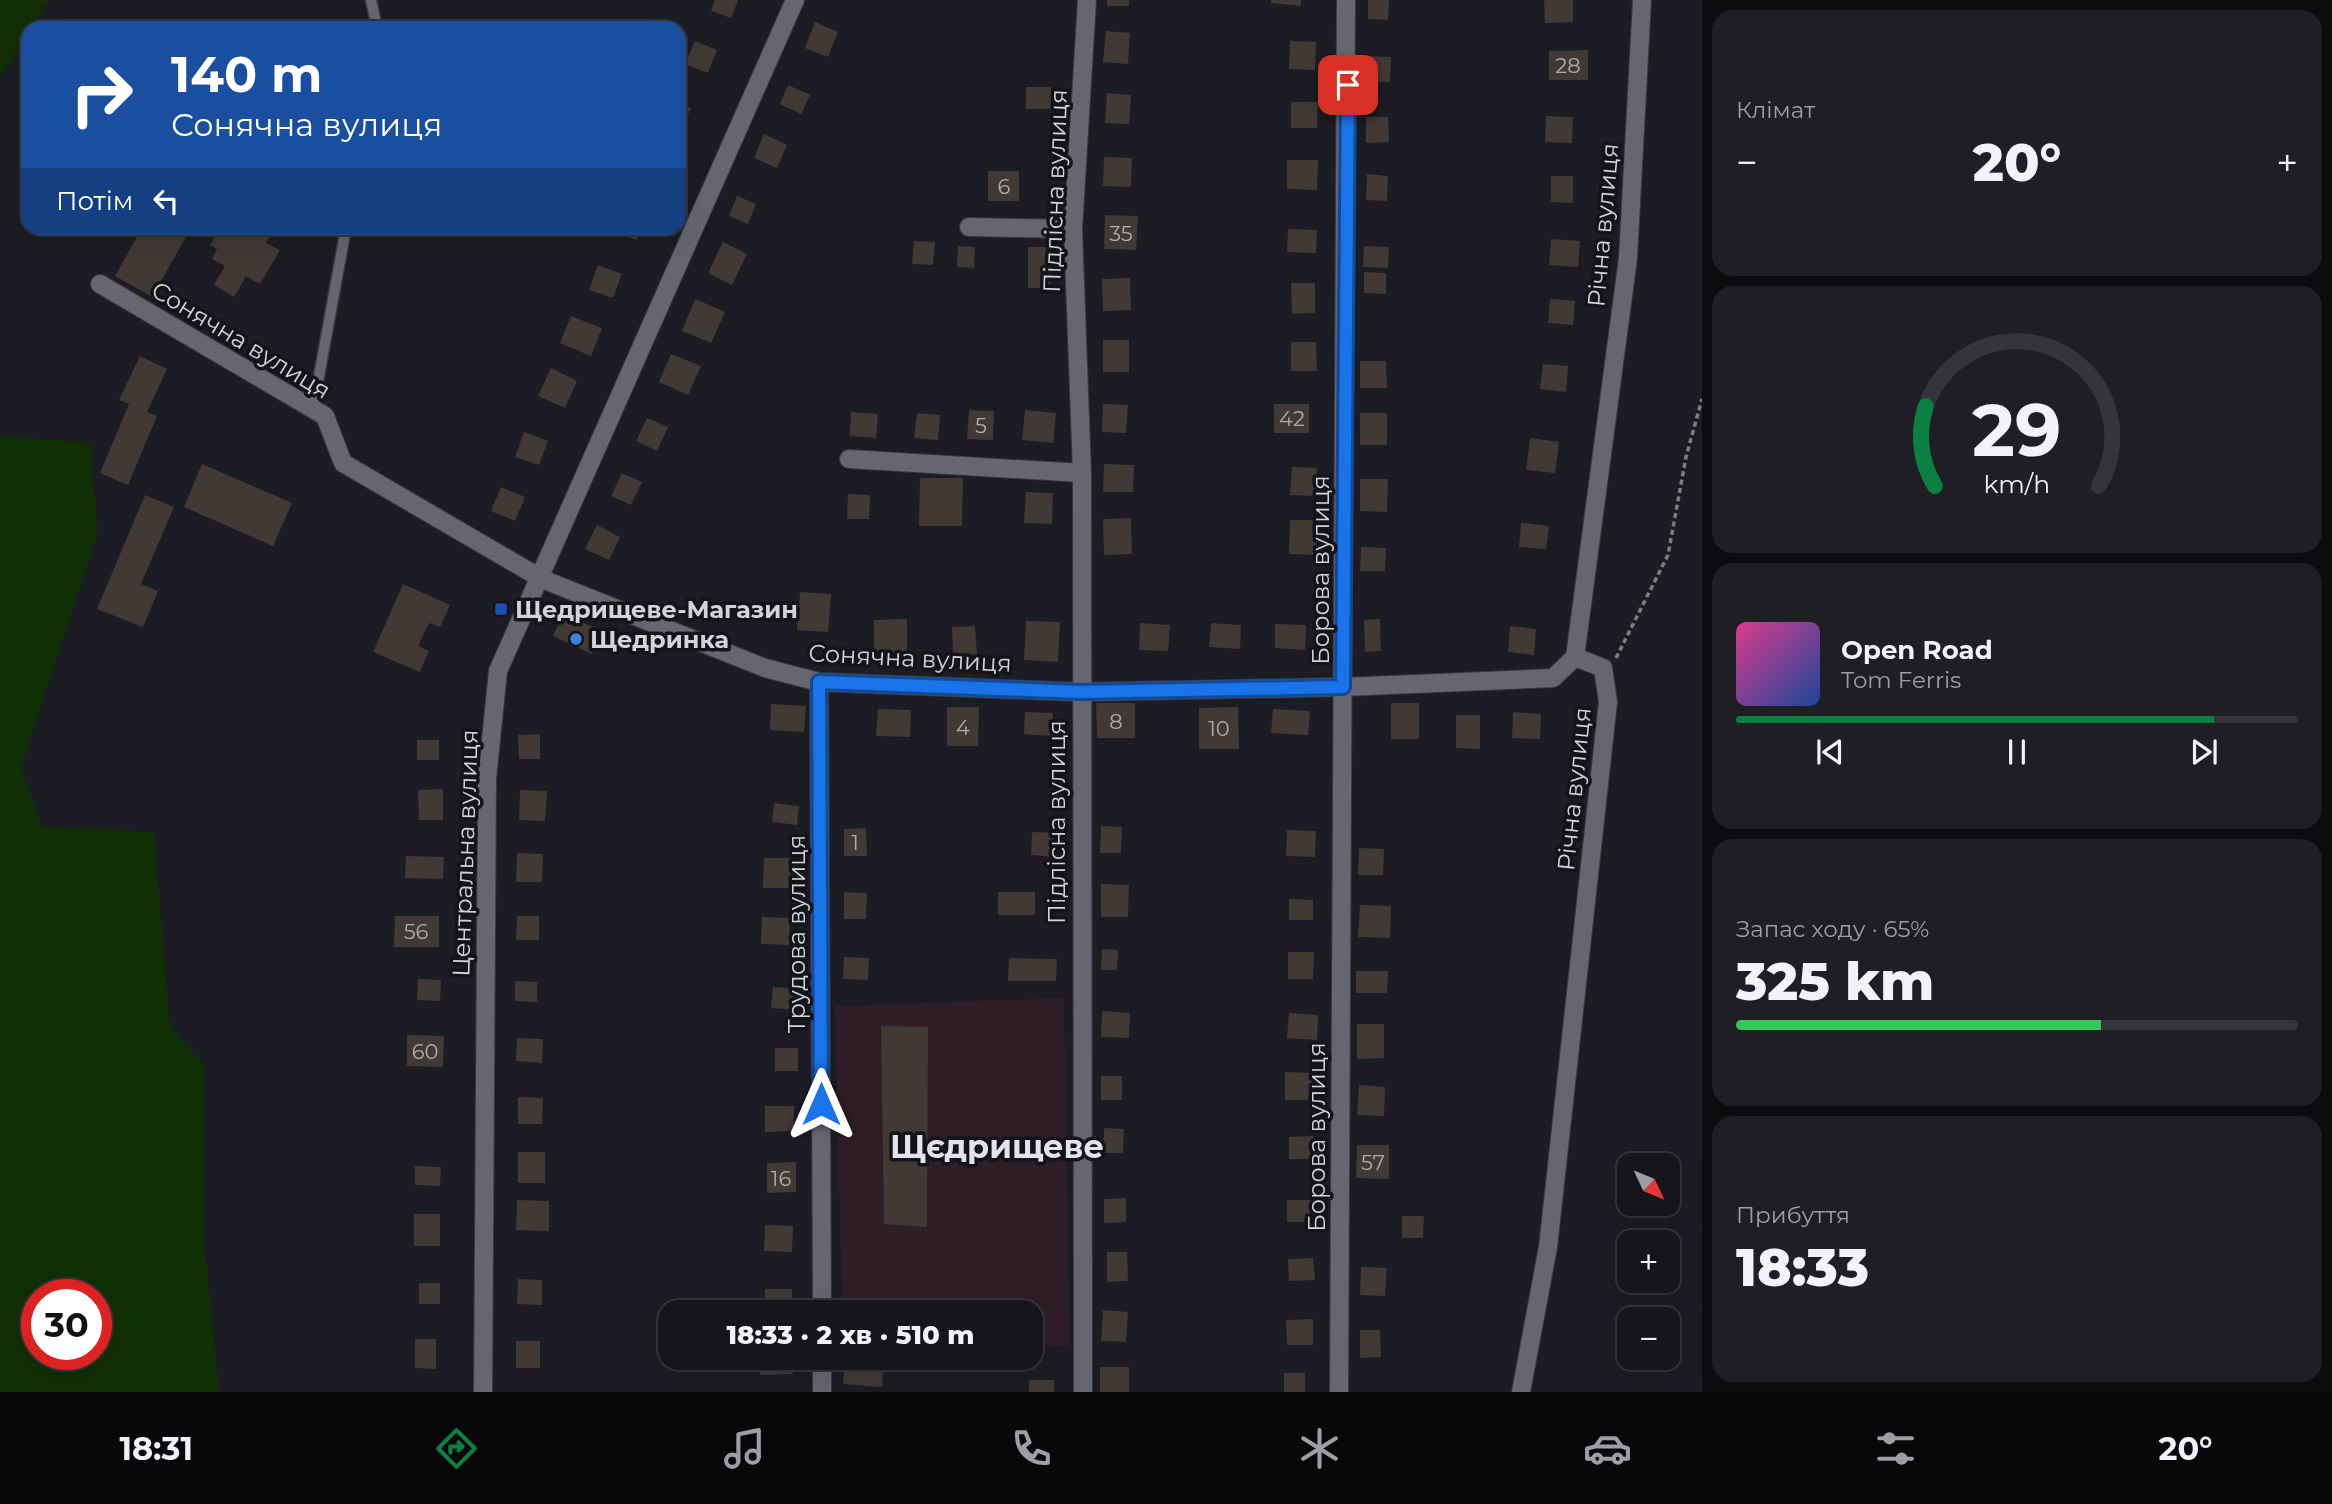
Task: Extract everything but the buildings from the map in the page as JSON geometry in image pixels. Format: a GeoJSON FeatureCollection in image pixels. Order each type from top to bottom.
{"type":"FeatureCollection","features":[{"type":"Feature","properties":{"kind":"street","name":"Центральна вулиця"},"geometry":{"type":"LineString","coordinates":[[483,1392],[487,779],[498,671],[542,579],[795,0]]}},
{"type":"Feature","properties":{"kind":"street","name":"Підлісна вулиця"},"geometry":{"type":"LineString","coordinates":[[1083,1392],[1080,692],[1082,473],[1073,229],[1087,0]]}},
{"type":"Feature","properties":{"kind":"street","name":"Борова вулиця"},"geometry":{"type":"LineString","coordinates":[[1339,1392],[1346,0]]}},
{"type":"Feature","properties":{"kind":"street","name":"Річна вулиця"},"geometry":{"type":"LineString","coordinates":[[1575,657],[1628,258],[1642,0]]}},
{"type":"Feature","properties":{"kind":"street"},"geometry":{"type":"LineString","coordinates":[[969,227],[1073,229]]}},
{"type":"Feature","properties":{"kind":"street","name":"Сонячна вулиця"},"geometry":{"type":"LineString","coordinates":[[100,284],[325,416],[343,463],[542,579],[765,668],[819,682],[1080,692],[1343,687],[1553,678],[1575,657]]}},
{"type":"Feature","properties":{"kind":"street"},"geometry":{"type":"LineString","coordinates":[[849,458],[1082,473]]}},
{"type":"Feature","properties":{"kind":"street"},"geometry":{"type":"LineString","coordinates":[[1575,657],[1603,668]]}},
{"type":"Feature","properties":{"kind":"street","name":"Річна вулиця"},"geometry":{"type":"LineString","coordinates":[[1521,1392],[1550,1234],[1608,702],[1603,668]]}},
{"type":"Feature","properties":{"kind":"street","name":"Трудова вулиця"},"geometry":{"type":"LineString","coordinates":[[819,682],[822,1300]]}},
{"type":"Feature","properties":{"kind":"street"},"geometry":{"type":"LineString","coordinates":[[822,1370],[822,1392]]}},
{"type":"Feature","properties":{"kind":"lane"},"geometry":{"type":"LineString","coordinates":[[371,0],[375,21]]}},
{"type":"Feature","properties":{"kind":"lane"},"geometry":{"type":"LineString","coordinates":[[313,409],[345,235]]}},
{"type":"Feature","properties":{"kind":"path"},"geometry":{"type":"LineString","coordinates":[[1603,668],[1616,658],[1625,643],[1668,555],[1686,457],[1702,399]]}},
{"type":"Feature","properties":{"kind":"shaded area"},"geometry":{"type":"Polygon","coordinates":[[[1064,998],[1070,1347],[1043,1345],[1043,1300],[842,1300],[835,1006],[1064,998]]]}},
{"type":"Feature","properties":{"kind":"green space"},"geometry":{"type":"Polygon","coordinates":[[[0,0],[50,0],[36,21],[21,21],[21,46],[0,78],[0,0]]]}},
{"type":"Feature","properties":{"kind":"green space"},"geometry":{"type":"Polygon","coordinates":[[[0,436],[90,443],[98,531],[21,768],[42,826],[154,832],[170,1027],[205,1067],[205,1248],[219,1392],[0,1392],[0,436]]]}},
{"type":"Feature","properties":{"kind":"place","name":"Щедрищеве-Магазин"},"geometry":{"type":"Point","coordinates":[501,609]}},
{"type":"Feature","properties":{"kind":"place","name":"Щедринка"},"geometry":{"type":"Point","coordinates":[576,639]}},
{"type":"Feature","properties":{"kind":"district","name":"Щєдрищеве"},"geometry":{"type":"Point","coordinates":[997,1146]}},
{"type":"Feature","properties":{"kind":"route"},"geometry":{"type":"LineString","coordinates":[[821,1104],[819,682],[1080,692],[1343,687],[1348,85]]}}]}
